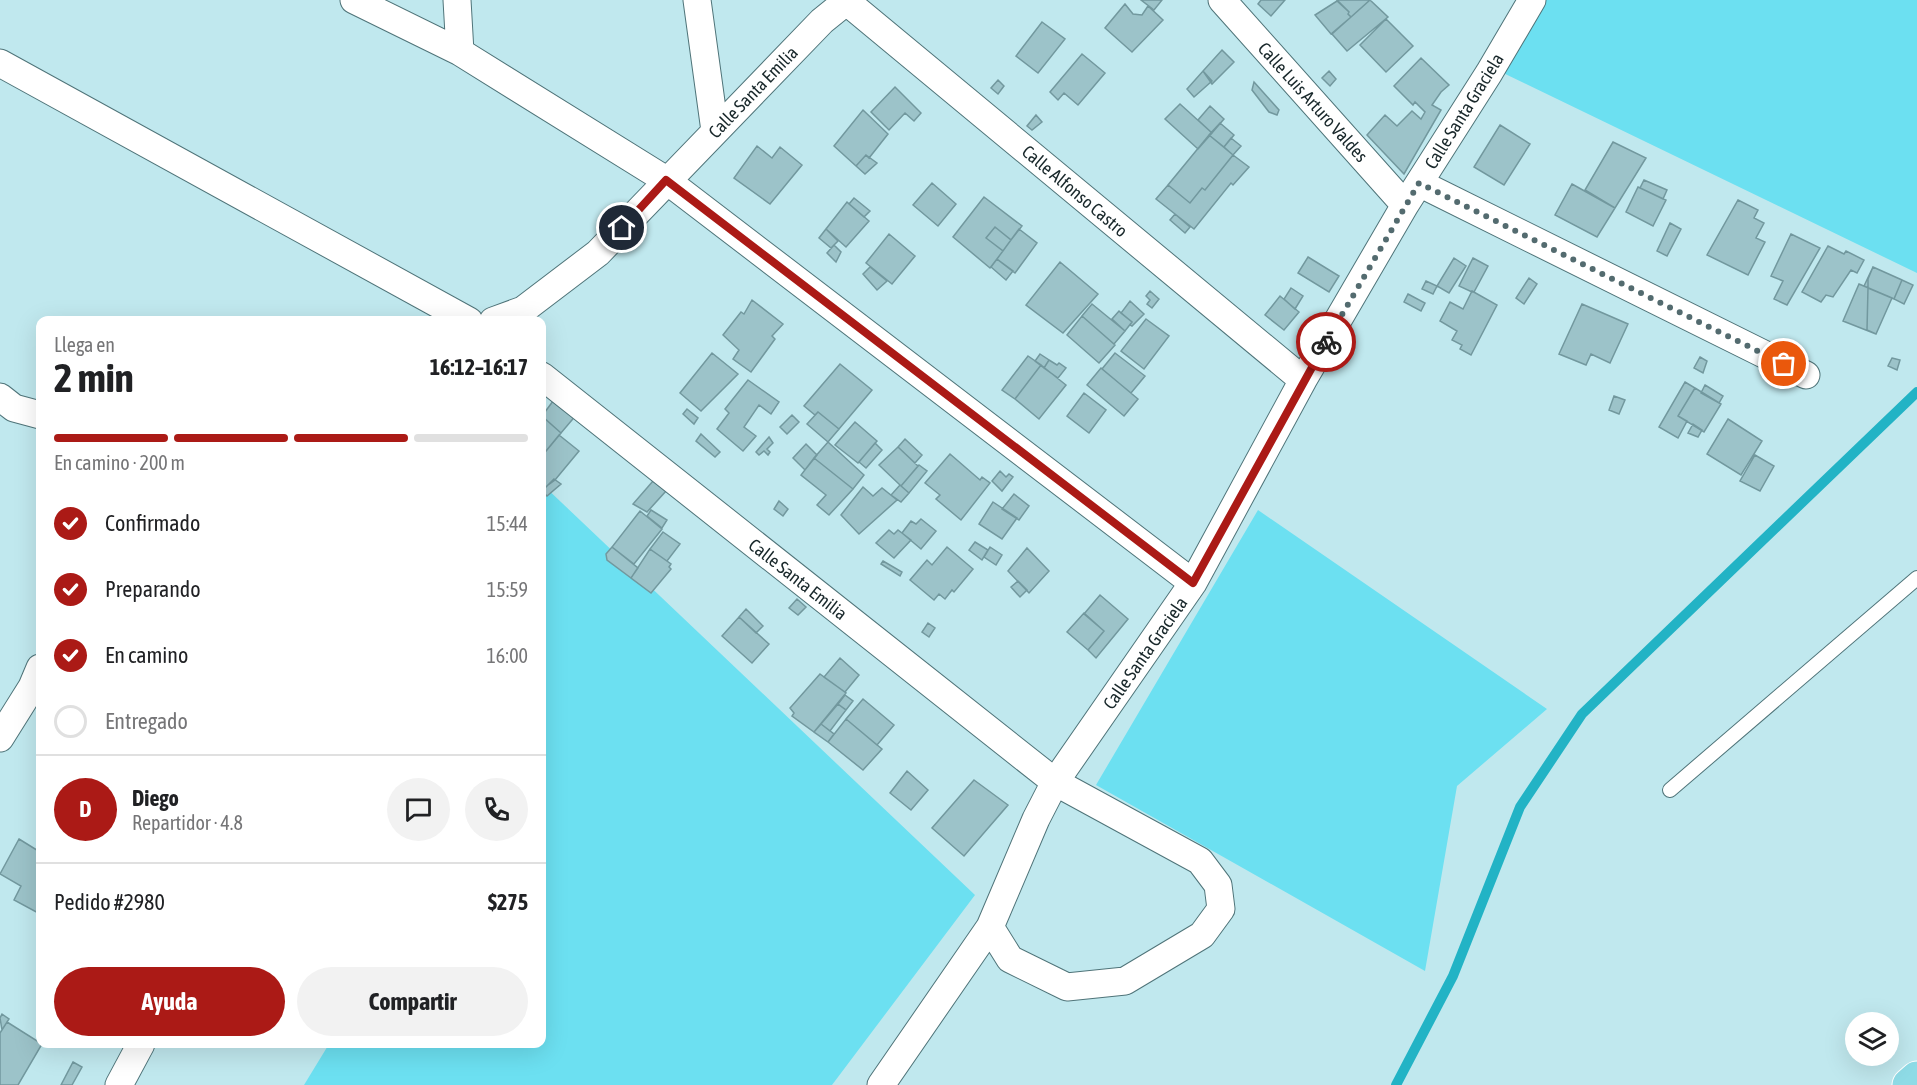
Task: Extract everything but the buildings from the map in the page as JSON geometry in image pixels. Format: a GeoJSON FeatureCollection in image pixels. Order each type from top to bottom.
{"type":"FeatureCollection","features":[{"type":"Feature","properties":{"kind":"main road"},"geometry":{"type":"LineString","coordinates":[[1910,1085],[1917,1078]]}},
{"type":"Feature","properties":{"kind":"street"},"geometry":{"type":"LineString","coordinates":[[354,0],[460,52],[666,180],[1193,583]]}},
{"type":"Feature","properties":{"kind":"street"},"geometry":{"type":"LineString","coordinates":[[457,0],[460,52]]}},
{"type":"Feature","properties":{"kind":"street"},"geometry":{"type":"LineString","coordinates":[[697,0],[715,131]]}},
{"type":"Feature","properties":{"kind":"street","name":"Calle Luis Arturo Valdes"},"geometry":{"type":"LineString","coordinates":[[1222,0],[1412,194]]}},
{"type":"Feature","properties":{"kind":"street","name":"Calle Santa Graciela"},"geometry":{"type":"LineString","coordinates":[[881,1085],[990,927],[1036,819],[1055,782],[1193,583],[1303,380],[1412,194],[1532,0]]}},
{"type":"Feature","properties":{"kind":"street","name":"Calle Santa Emilia"},"geometry":{"type":"LineString","coordinates":[[507,316],[523,310],[598,253],[822,21],[847,1]]}},
{"type":"Feature","properties":{"kind":"street","name":"Calle Alfonso Castro"},"geometry":{"type":"LineString","coordinates":[[847,1],[1303,380]]}},
{"type":"Feature","properties":{"kind":"street"},"geometry":{"type":"LineString","coordinates":[[0,63],[460,316]]}},
{"type":"Feature","properties":{"kind":"street"},"geometry":{"type":"LineString","coordinates":[[1412,194],[1806,375]]}},
{"type":"Feature","properties":{"kind":"street","name":"Calle Santa Emilia"},"geometry":{"type":"LineString","coordinates":[[546,379],[1055,782],[1200,861],[1218,885],[1221,909],[1202,935],[1125,981],[1067,987],[1010,959],[990,927]]}},
{"type":"Feature","properties":{"kind":"street"},"geometry":{"type":"LineString","coordinates":[[0,397],[14,408],[36,413]]}},
{"type":"Feature","properties":{"kind":"street"},"geometry":{"type":"LineString","coordinates":[[0,738],[36,678]]}},
{"type":"Feature","properties":{"kind":"street"},"geometry":{"type":"LineString","coordinates":[[119,1085],[139,1048]]}},
{"type":"Feature","properties":{"kind":"lane"},"geometry":{"type":"LineString","coordinates":[[1670,790],[1917,578]]}},
{"type":"Feature","properties":{"kind":"shaded area"},"geometry":{"type":"Polygon","coordinates":[[[1537,0],[1917,0],[1917,273],[1499,71],[1537,0]]]}},
{"type":"Feature","properties":{"kind":"shaded area"},"geometry":{"type":"Polygon","coordinates":[[[546,488],[975,895],[832,1085],[304,1085],[327,1048],[546,1048],[546,488]]]}},
{"type":"Feature","properties":{"kind":"shaded area"},"geometry":{"type":"Polygon","coordinates":[[[1258,510],[1547,709],[1457,786],[1425,971],[1096,785],[1258,510]]]}},
{"type":"Feature","properties":{"kind":"waterway"},"geometry":{"type":"LineString","coordinates":[[1396,1085],[1453,976],[1520,807],[1582,714],[1917,392]]}},
{"type":"Feature","properties":{"kind":"way so far"},"geometry":{"type":"LineString","coordinates":[[1326,342],[1419,183],[1784,364]]}},
{"type":"Feature","properties":{"kind":"route"},"geometry":{"type":"LineString","coordinates":[[622,228],[666,180],[1193,583],[1326,342]]}}]}
